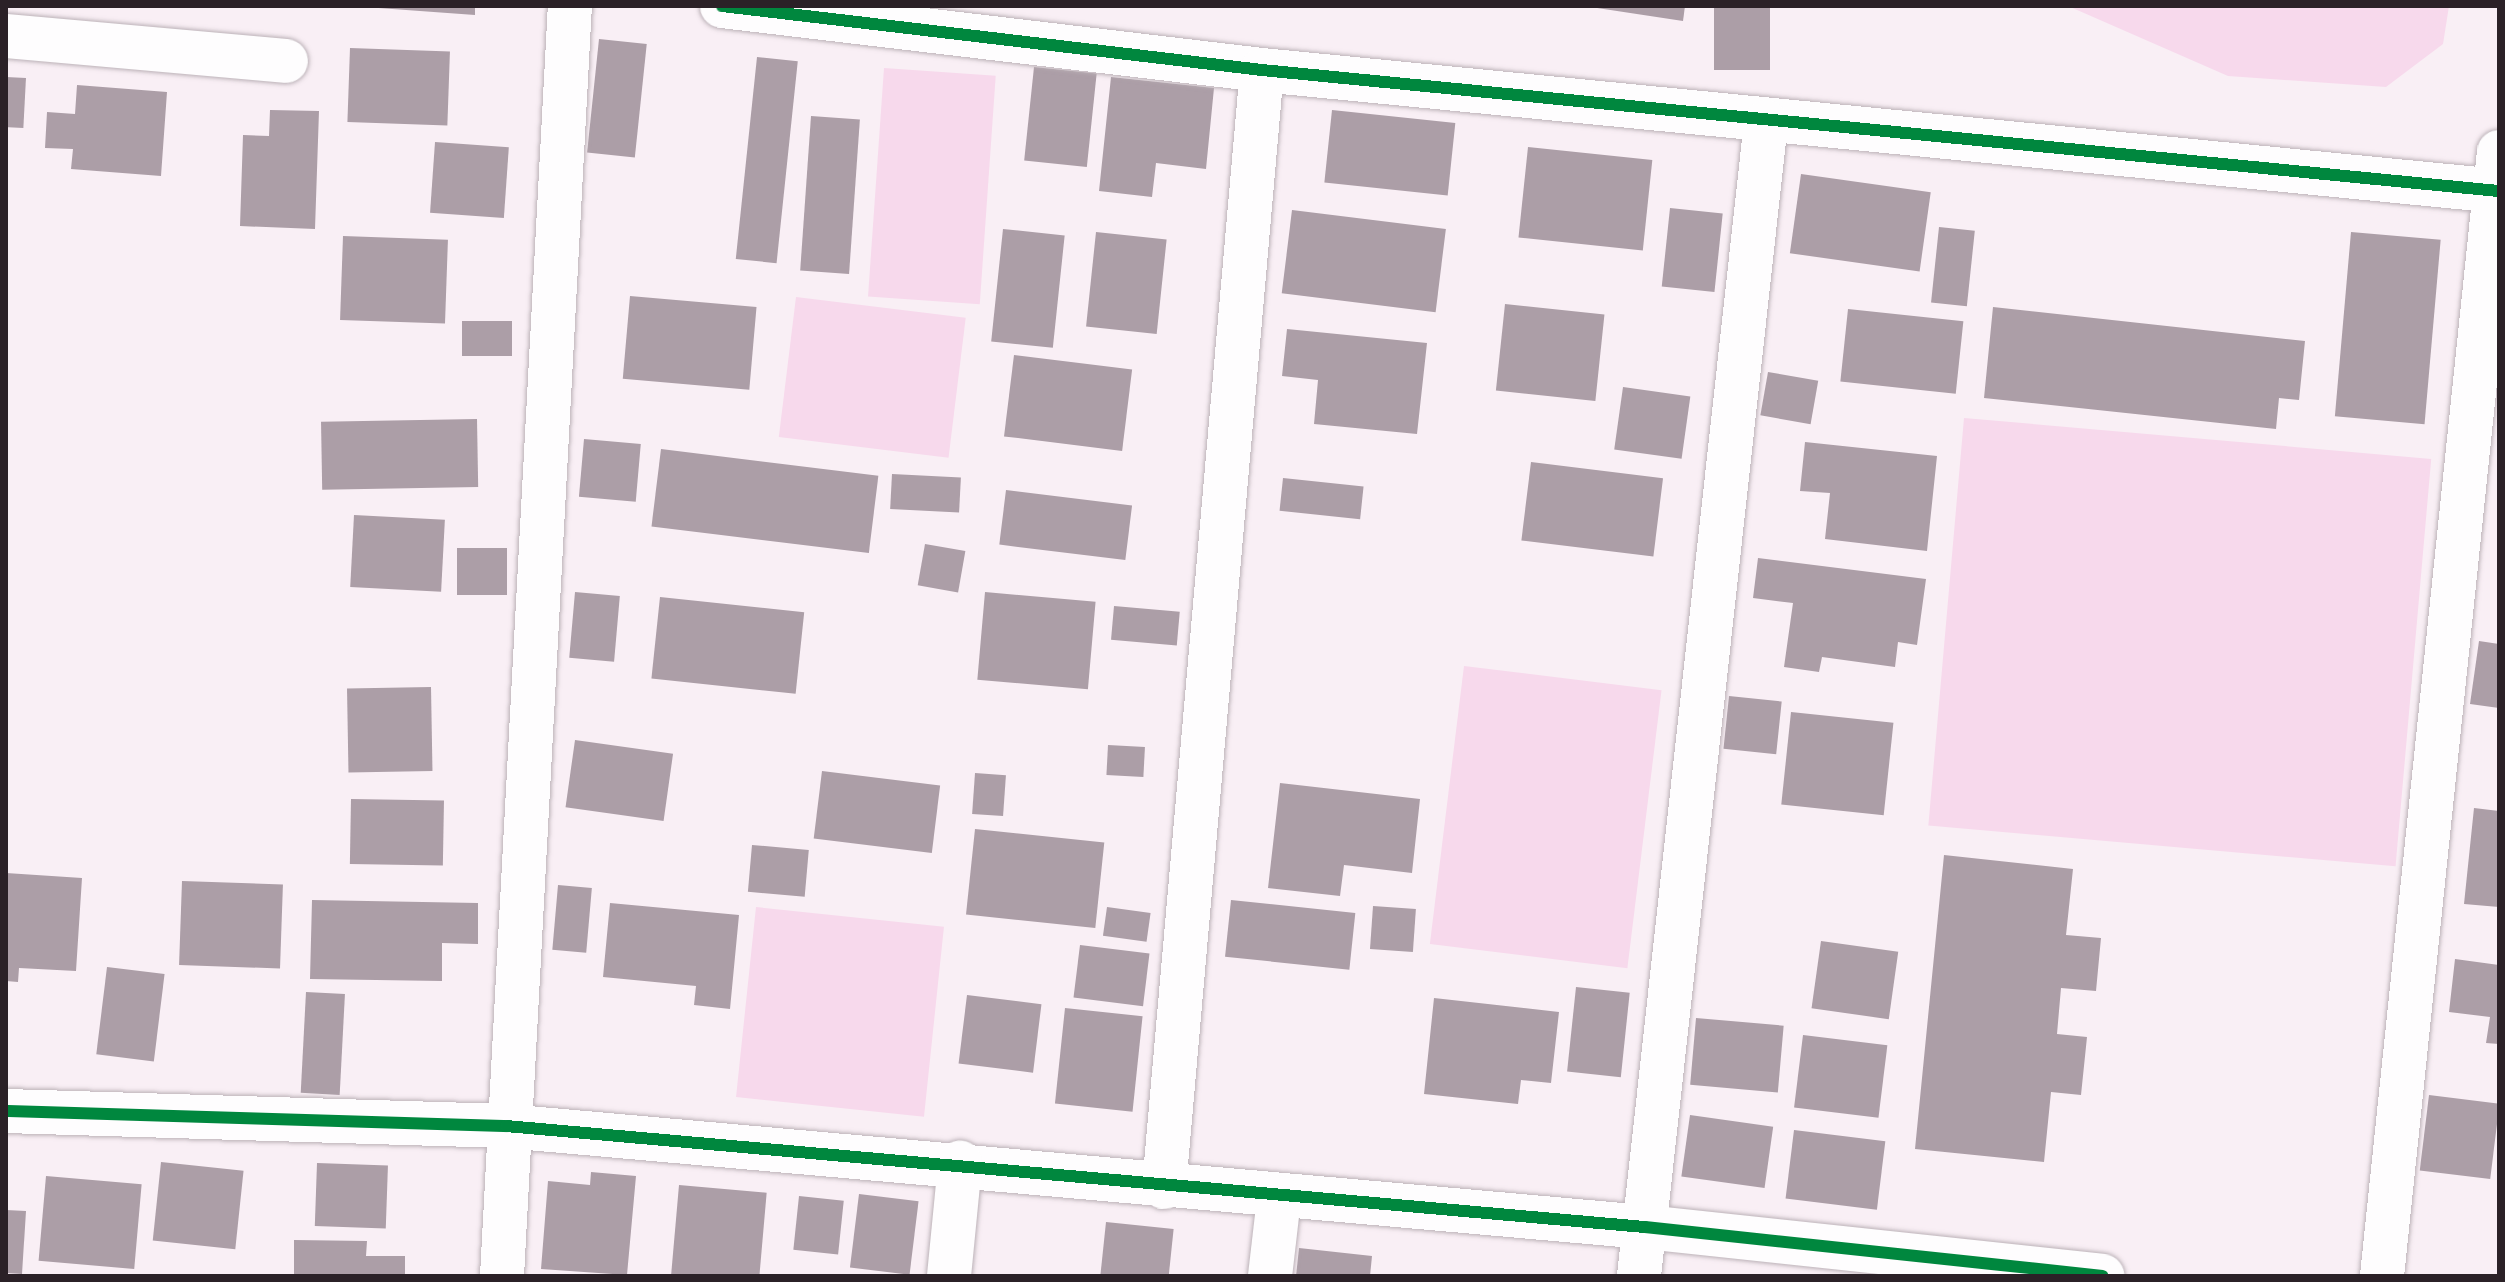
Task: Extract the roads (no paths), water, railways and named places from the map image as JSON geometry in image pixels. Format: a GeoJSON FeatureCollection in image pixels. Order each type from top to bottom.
{"type":"FeatureCollection","features":[{"type":"Feature","properties":{"kind":"street"},"geometry":{"type":"LineString","coordinates":[[502,1276],[506,1126],[570,6]]}},
{"type":"Feature","properties":{"kind":"street"},"geometry":{"type":"LineString","coordinates":[[722,6],[1262,70],[1766,122],[2497,178],[2382,1276]]}},
{"type":"Feature","properties":{"kind":"street"},"geometry":{"type":"LineString","coordinates":[[6,36],[286,61]]}},
{"type":"Feature","properties":{"kind":"street"},"geometry":{"type":"LineString","coordinates":[[1164,1187],[1262,70]]}},
{"type":"Feature","properties":{"kind":"street"},"geometry":{"type":"LineString","coordinates":[[1639,1276],[1766,122]]}},
{"type":"Feature","properties":{"kind":"street"},"geometry":{"type":"LineString","coordinates":[[6,1111],[506,1126],[960,1163],[1279,1198],[1645,1227],[2102,1276]]}},
{"type":"Feature","properties":{"kind":"street"},"geometry":{"type":"LineString","coordinates":[[949,1276],[960,1163]]}},
{"type":"Feature","properties":{"kind":"street"},"geometry":{"type":"LineString","coordinates":[[1270,1276],[1279,1198]]}}]}
